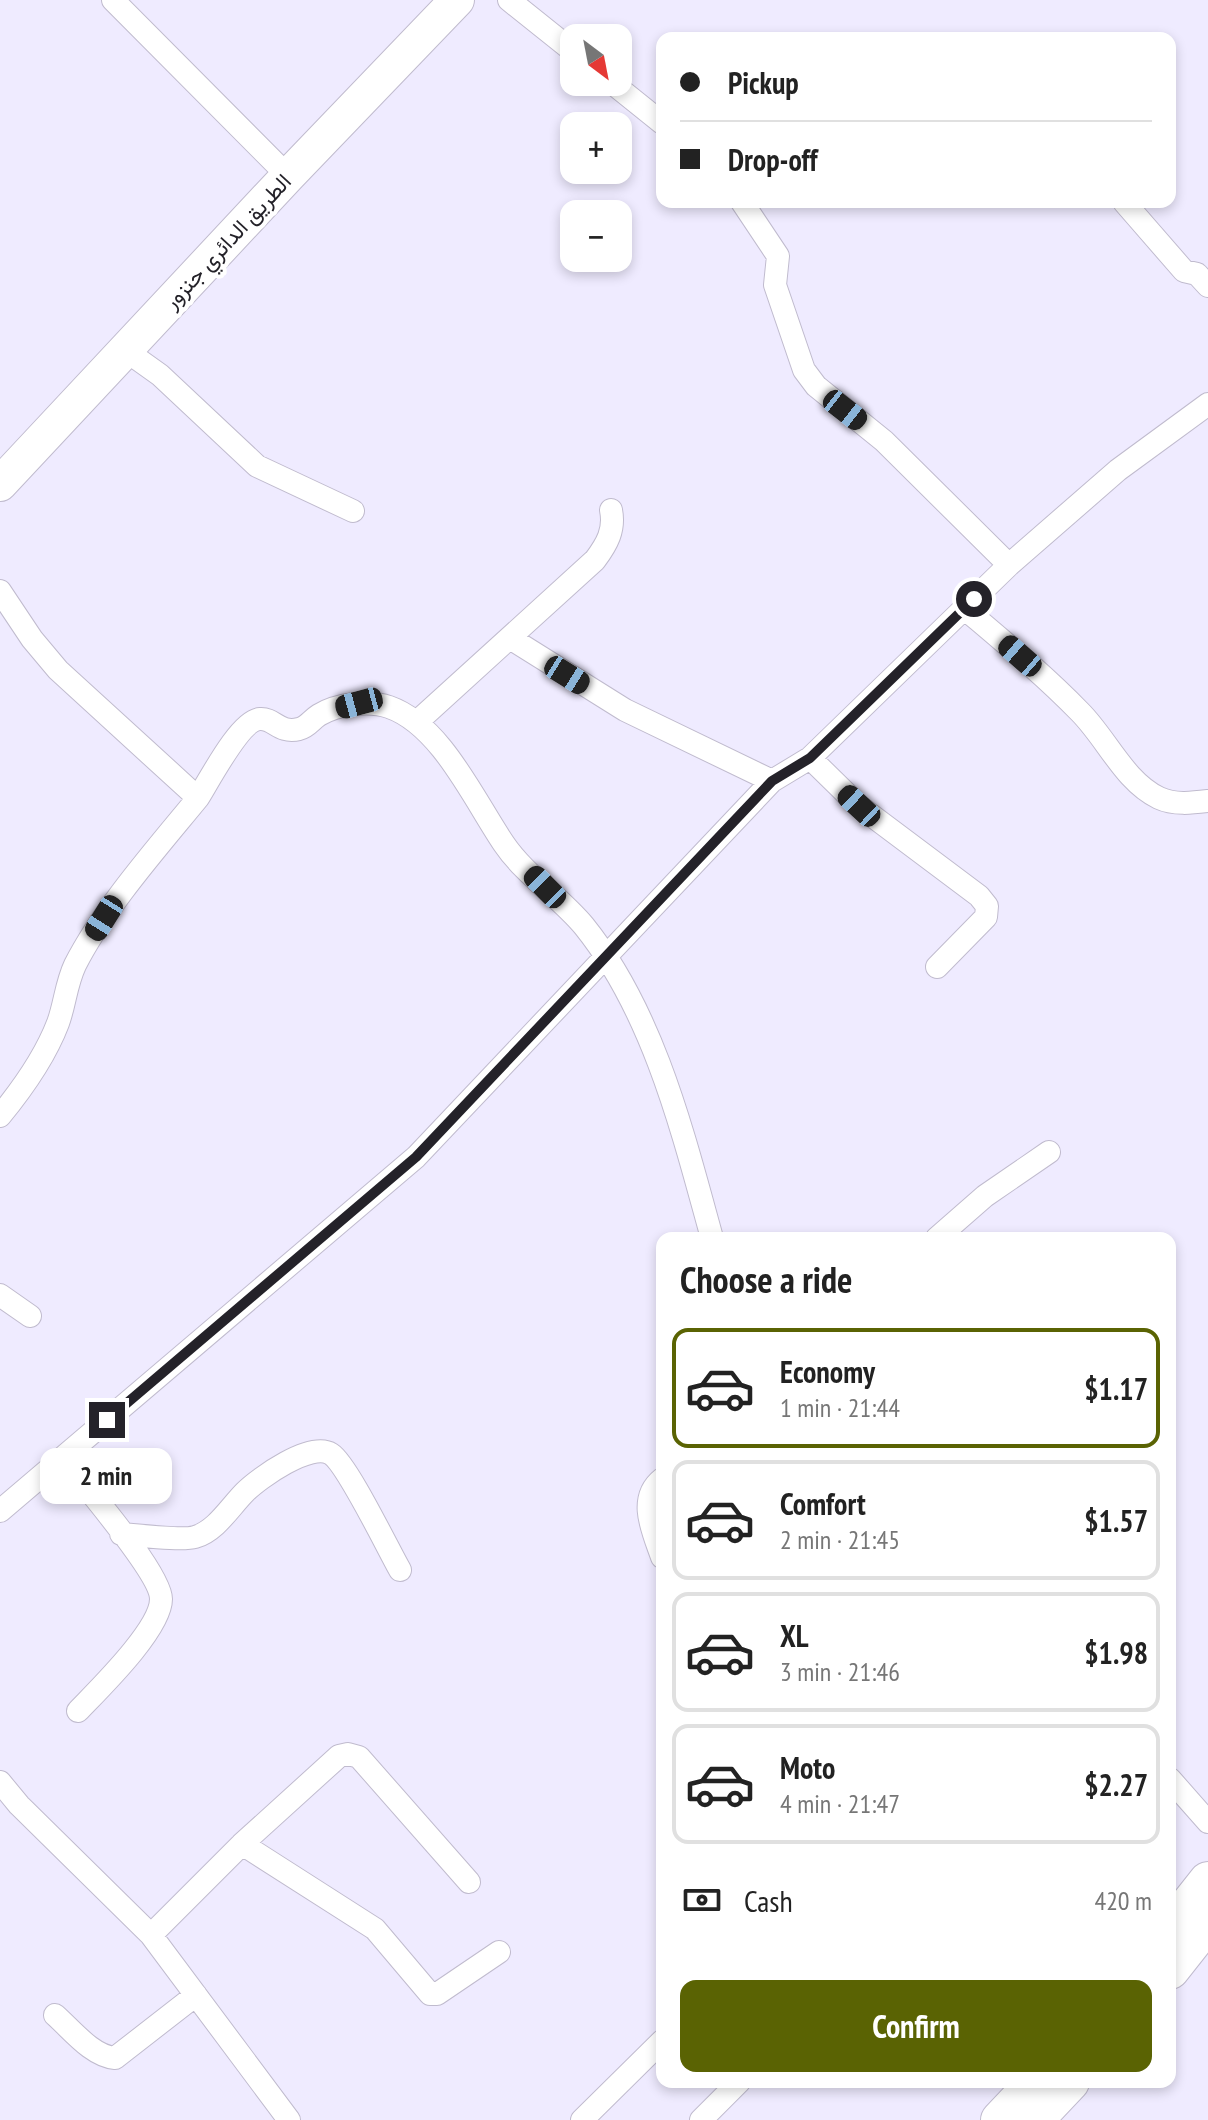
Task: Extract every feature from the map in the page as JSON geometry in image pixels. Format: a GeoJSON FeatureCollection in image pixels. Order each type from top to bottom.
{"type":"FeatureCollection","features":[{"type":"Feature","properties":{"kind":"highway"},"geometry":{"type":"LineString","coordinates":[[1176,1921],[1208,1881]]}},
{"type":"Feature","properties":{"kind":"highway"},"geometry":{"type":"LineString","coordinates":[[1176,1962],[1208,1922]]}},
{"type":"Feature","properties":{"kind":"highway"},"geometry":{"type":"LineString","coordinates":[[1000,2120],[1030,2088]]}},
{"type":"Feature","properties":{"kind":"highway"},"geometry":{"type":"LineString","coordinates":[[1034,2120],[1064,2088]]}},
{"type":"Feature","properties":{"kind":"main road","name":"الطريق الدائري جنزور"},"geometry":{"type":"LineString","coordinates":[[0,484],[457,0]]}},
{"type":"Feature","properties":{"kind":"street"},"geometry":{"type":"LineString","coordinates":[[113,0],[288,176]]}},
{"type":"Feature","properties":{"kind":"street"},"geometry":{"type":"LineString","coordinates":[[509,0],[560,41]]}},
{"type":"Feature","properties":{"kind":"street"},"geometry":{"type":"LineString","coordinates":[[628,96],[656,118]]}},
{"type":"Feature","properties":{"kind":"street"},"geometry":{"type":"LineString","coordinates":[[746,208],[778,256],[775,285],[804,370],[816,386],[884,441],[1009,565]]}},
{"type":"Feature","properties":{"kind":"street"},"geometry":{"type":"LineString","coordinates":[[1129,208],[1184,271],[1197,274],[1208,286]]}},
{"type":"Feature","properties":{"kind":"street"},"geometry":{"type":"LineString","coordinates":[[125,350],[160,375],[257,466],[353,511]]}},
{"type":"Feature","properties":{"kind":"street"},"geometry":{"type":"LineString","coordinates":[[0,1511],[416,1157],[607,959],[772,781],[810,758],[1009,565],[1118,470],[1208,404]]}},
{"type":"Feature","properties":{"kind":"street"},"geometry":{"type":"LineString","coordinates":[[418,721],[595,560],[614,526],[611,510]]}},
{"type":"Feature","properties":{"kind":"street"},"geometry":{"type":"LineString","coordinates":[[0,591],[32,639],[58,670],[198,798]]}},
{"type":"Feature","properties":{"kind":"street"},"geometry":{"type":"LineString","coordinates":[[964,608],[1082,713],[1106,740],[1136,783],[1162,799],[1187,803],[1208,801]]}},
{"type":"Feature","properties":{"kind":"street"},"geometry":{"type":"LineString","coordinates":[[510,638],[625,710],[772,781]]}},
{"type":"Feature","properties":{"kind":"street"},"geometry":{"type":"LineString","coordinates":[[0,1116],[37,1065],[50,1041],[59,1021],[66,986],[104,918],[198,798],[248,724],[265,718],[280,729],[299,729],[320,714],[359,703],[387,706],[418,721],[455,766],[506,848],[583,925],[607,959],[633,1006],[677,1113],[710,1232]]}},
{"type":"Feature","properties":{"kind":"street"},"geometry":{"type":"LineString","coordinates":[[810,758],[859,806],[979,896],[987,906],[986,917],[937,967]]}},
{"type":"Feature","properties":{"kind":"street"},"geometry":{"type":"LineString","coordinates":[[944,1232],[985,1196],[1049,1152]]}},
{"type":"Feature","properties":{"kind":"street"},"geometry":{"type":"LineString","coordinates":[[0,1295],[30,1316]]}},
{"type":"Feature","properties":{"kind":"street"},"geometry":{"type":"LineString","coordinates":[[121,1534],[193,1538],[207,1531],[246,1491],[269,1473],[296,1458],[320,1450],[330,1453],[349,1477],[400,1570]]}},
{"type":"Feature","properties":{"kind":"street"},"geometry":{"type":"LineString","coordinates":[[63,1458],[149,1570],[161,1599],[157,1615],[146,1634],[78,1711]]}},
{"type":"Feature","properties":{"kind":"street"},"geometry":{"type":"LineString","coordinates":[[656,1484],[648,1501],[656,1533]]}},
{"type":"Feature","properties":{"kind":"street"},"geometry":{"type":"LineString","coordinates":[[151,1935],[242,1844],[339,1756],[348,1754],[359,1757],[469,1882]]}},
{"type":"Feature","properties":{"kind":"street"},"geometry":{"type":"LineString","coordinates":[[0,1782],[19,1805],[151,1935],[289,2120]]}},
{"type":"Feature","properties":{"kind":"street"},"geometry":{"type":"LineString","coordinates":[[1176,1786],[1208,1822]]}},
{"type":"Feature","properties":{"kind":"street"},"geometry":{"type":"LineString","coordinates":[[242,1844],[375,1929],[430,1994],[437,1994],[499,1952]]}},
{"type":"Feature","properties":{"kind":"street"},"geometry":{"type":"LineString","coordinates":[[55,2015],[95,2051],[104,2057],[115,2058],[196,1995]]}},
{"type":"Feature","properties":{"kind":"street"},"geometry":{"type":"LineString","coordinates":[[582,2120],[656,2047]]}},
{"type":"Feature","properties":{"kind":"street"},"geometry":{"type":"LineString","coordinates":[[701,2120],[733,2088]]}},
{"type":"Feature","properties":{"kind":"route"},"geometry":{"type":"LineString","coordinates":[[107,1420],[416,1157],[607,959],[772,781],[810,758],[974,599]]}}]}
